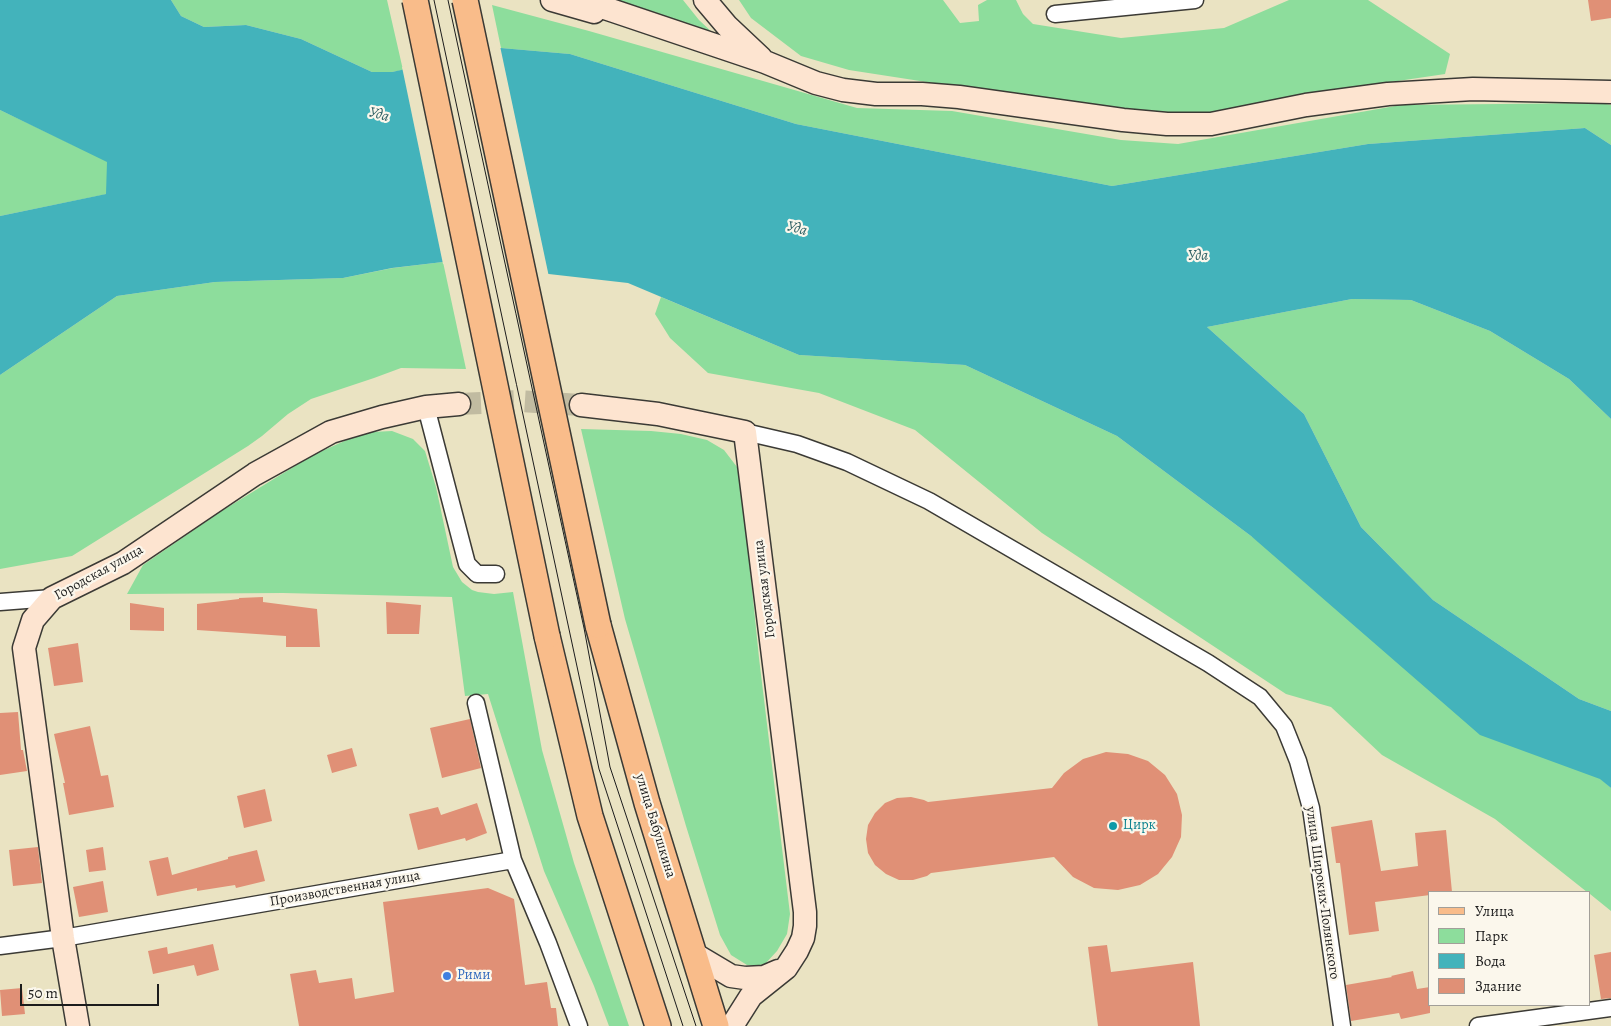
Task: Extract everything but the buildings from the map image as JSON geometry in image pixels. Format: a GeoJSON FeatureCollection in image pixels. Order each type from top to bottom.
{"type":"FeatureCollection","features":[{"type":"Feature","properties":{"kind":"main road"},"geometry":{"type":"LineString","coordinates":[[415,0],[547,636],[590,816],[658,1026]]}},
{"type":"Feature","properties":{"kind":"main road","name":"улица Бабушкина"},"geometry":{"type":"LineString","coordinates":[[465,0],[598,625],[647,803],[716,1026]]}},
{"type":"Feature","properties":{"kind":"street"},"geometry":{"type":"LineString","coordinates":[[705,0],[728,26],[765,62]]}},
{"type":"Feature","properties":{"kind":"street"},"geometry":{"type":"LineString","coordinates":[[1055,14],[1195,0]]}},
{"type":"Feature","properties":{"kind":"street"},"geometry":{"type":"LineString","coordinates":[[575,1],[765,62],[816,83],[843,90],[876,94],[922,94],[959,97],[1122,120],[1167,124],[1211,124],[1306,105],[1388,94],[1473,89],[1611,92]]}},
{"type":"Feature","properties":{"kind":"street","name":"Городская улица"},"geometry":{"type":"LineString","coordinates":[[78,1026],[63,938],[24,648],[33,620],[52,598],[122,562],[255,474],[331,432],[382,417],[426,407],[459,404]]}},
{"type":"Feature","properties":{"kind":"street"},"geometry":{"type":"LineString","coordinates":[[581,405],[658,414],[745,432]]}},
{"type":"Feature","properties":{"kind":"street"},"geometry":{"type":"LineString","coordinates":[[426,407],[467,564],[477,574],[496,574]]}},
{"type":"Feature","properties":{"kind":"street","name":"Городская улица"},"geometry":{"type":"LineString","coordinates":[[732,1026],[751,996],[786,968],[798,951],[803,938],[805,912],[745,432]]}},
{"type":"Feature","properties":{"kind":"street","name":"улица Широких-Полянского"},"geometry":{"type":"LineString","coordinates":[[745,432],[796,444],[847,462],[929,501],[1199,658],[1260,697],[1284,726],[1298,761],[1311,808],[1342,1026]]}},
{"type":"Feature","properties":{"kind":"street"},"geometry":{"type":"LineString","coordinates":[[0,602],[52,598]]}},
{"type":"Feature","properties":{"kind":"street"},"geometry":{"type":"LineString","coordinates":[[476,702],[513,860],[548,943],[579,1026]]}},
{"type":"Feature","properties":{"kind":"street","name":"Производственная улица"},"geometry":{"type":"LineString","coordinates":[[0,946],[63,938],[513,860]]}},
{"type":"Feature","properties":{"kind":"street"},"geometry":{"type":"LineString","coordinates":[[694,954],[730,976],[745,978],[764,977],[786,968]]}},
{"type":"Feature","properties":{"kind":"street"},"geometry":{"type":"LineString","coordinates":[[1478,1026],[1611,1008]]}},
{"type":"Feature","properties":{"kind":"green space"},"geometry":{"type":"Polygon","coordinates":[[[171,0],[387,0],[403,70],[372,72],[301,39],[246,25],[204,27],[181,16],[171,0]]]}},
{"type":"Feature","properties":{"kind":"green space"},"geometry":{"type":"Polygon","coordinates":[[[611,0],[683,0],[699,20],[715,35],[611,0]]]}},
{"type":"Feature","properties":{"kind":"green space"},"geometry":{"type":"Polygon","coordinates":[[[739,0],[943,0],[960,23],[979,21],[978,5],[987,0],[1016,0],[1023,14],[1033,24],[1121,38],[1224,28],[1289,0],[1368,0],[1450,54],[1445,74],[1317,93],[1207,113],[1127,113],[849,70],[801,56],[751,18],[739,0]]]}},
{"type":"Feature","properties":{"kind":"green space"},"geometry":{"type":"Polygon","coordinates":[[[492,5],[857,108],[952,111],[1121,140],[1178,144],[1401,105],[1601,103],[1611,105],[1611,145],[1585,128],[1368,144],[1112,186],[796,124],[570,54],[501,48],[492,5]]]}},
{"type":"Feature","properties":{"kind":"green space"},"geometry":{"type":"Polygon","coordinates":[[[0,110],[107,161],[107,194],[0,216],[0,110]]]}},
{"type":"Feature","properties":{"kind":"green space"},"geometry":{"type":"Polygon","coordinates":[[[443,262],[466,369],[401,368],[311,399],[288,414],[248,446],[72,556],[0,569],[0,375],[117,296],[215,282],[343,278],[393,268],[443,262]]]}},
{"type":"Feature","properties":{"kind":"green space"},"geometry":{"type":"Polygon","coordinates":[[[661,297],[799,355],[965,365],[1117,436],[1251,536],[1601,779],[1611,788],[1611,911],[1591,895],[1591,891],[1586,891],[1495,819],[1382,755],[1331,707],[1286,694],[1042,533],[915,430],[819,393],[708,373],[670,338],[655,314],[661,297]]]}},
{"type":"Feature","properties":{"kind":"green space"},"geometry":{"type":"Polygon","coordinates":[[[1352,299],[1411,300],[1490,331],[1569,379],[1611,419],[1611,711],[1579,699],[1433,600],[1361,527],[1304,414],[1207,327],[1352,299]]]}},
{"type":"Feature","properties":{"kind":"green space"},"geometry":{"type":"Polygon","coordinates":[[[581,429],[651,431],[681,434],[707,440],[724,450],[737,467],[742,489],[759,658],[790,914],[787,934],[777,951],[765,964],[747,965],[731,955],[720,935],[625,619],[581,429]]]}},
{"type":"Feature","properties":{"kind":"green space"},"geometry":{"type":"Polygon","coordinates":[[[392,431],[413,439],[425,451],[436,487],[453,567],[462,582],[478,592],[494,594],[513,592],[542,750],[574,863],[629,1026],[609,1026],[594,986],[544,871],[488,694],[465,696],[452,597],[283,593],[127,594],[143,565],[220,512],[313,455],[349,439],[372,432],[392,431]]]}},
{"type":"Feature","properties":{"kind":"water","name":"Уда"},"geometry":{"type":"Polygon","coordinates":[[[0,0],[171,0],[181,16],[204,27],[246,25],[301,39],[372,72],[392,72],[501,48],[570,54],[796,124],[1112,186],[1368,144],[1585,128],[1611,145],[1611,419],[1569,379],[1490,331],[1411,300],[1352,299],[1207,327],[1304,414],[1361,527],[1433,600],[1579,699],[1611,711],[1611,788],[1600,779],[1480,735],[1251,536],[1117,436],[965,365],[799,355],[628,283],[443,262],[392,268],[343,278],[215,282],[117,296],[0,375],[0,216],[106,194],[107,162],[0,110],[0,0]]]}},
{"type":"Feature","properties":{"kind":"pier"},"geometry":{"type":"Polygon","coordinates":[[[500,46],[549,277],[443,264],[402,67],[500,46]]]}},
{"type":"Feature","properties":{"kind":"tunnel"},"geometry":{"type":"LineString","coordinates":[[459,404],[519,401],[581,405]]}},
{"type":"Feature","properties":{"kind":"tram line"},"geometry":{"type":"LineString","coordinates":[[434,0],[599,769],[683,1026]]}},
{"type":"Feature","properties":{"kind":"tram line"},"geometry":{"type":"LineString","coordinates":[[448,0],[584,628],[610,767],[696,1026]]}},
{"type":"Feature","properties":{"kind":"place","name":"Цирк"},"geometry":{"type":"Point","coordinates":[1113,826]}},
{"type":"Feature","properties":{"kind":"place","name":"Рими"},"geometry":{"type":"Point","coordinates":[447,976]}}]}
